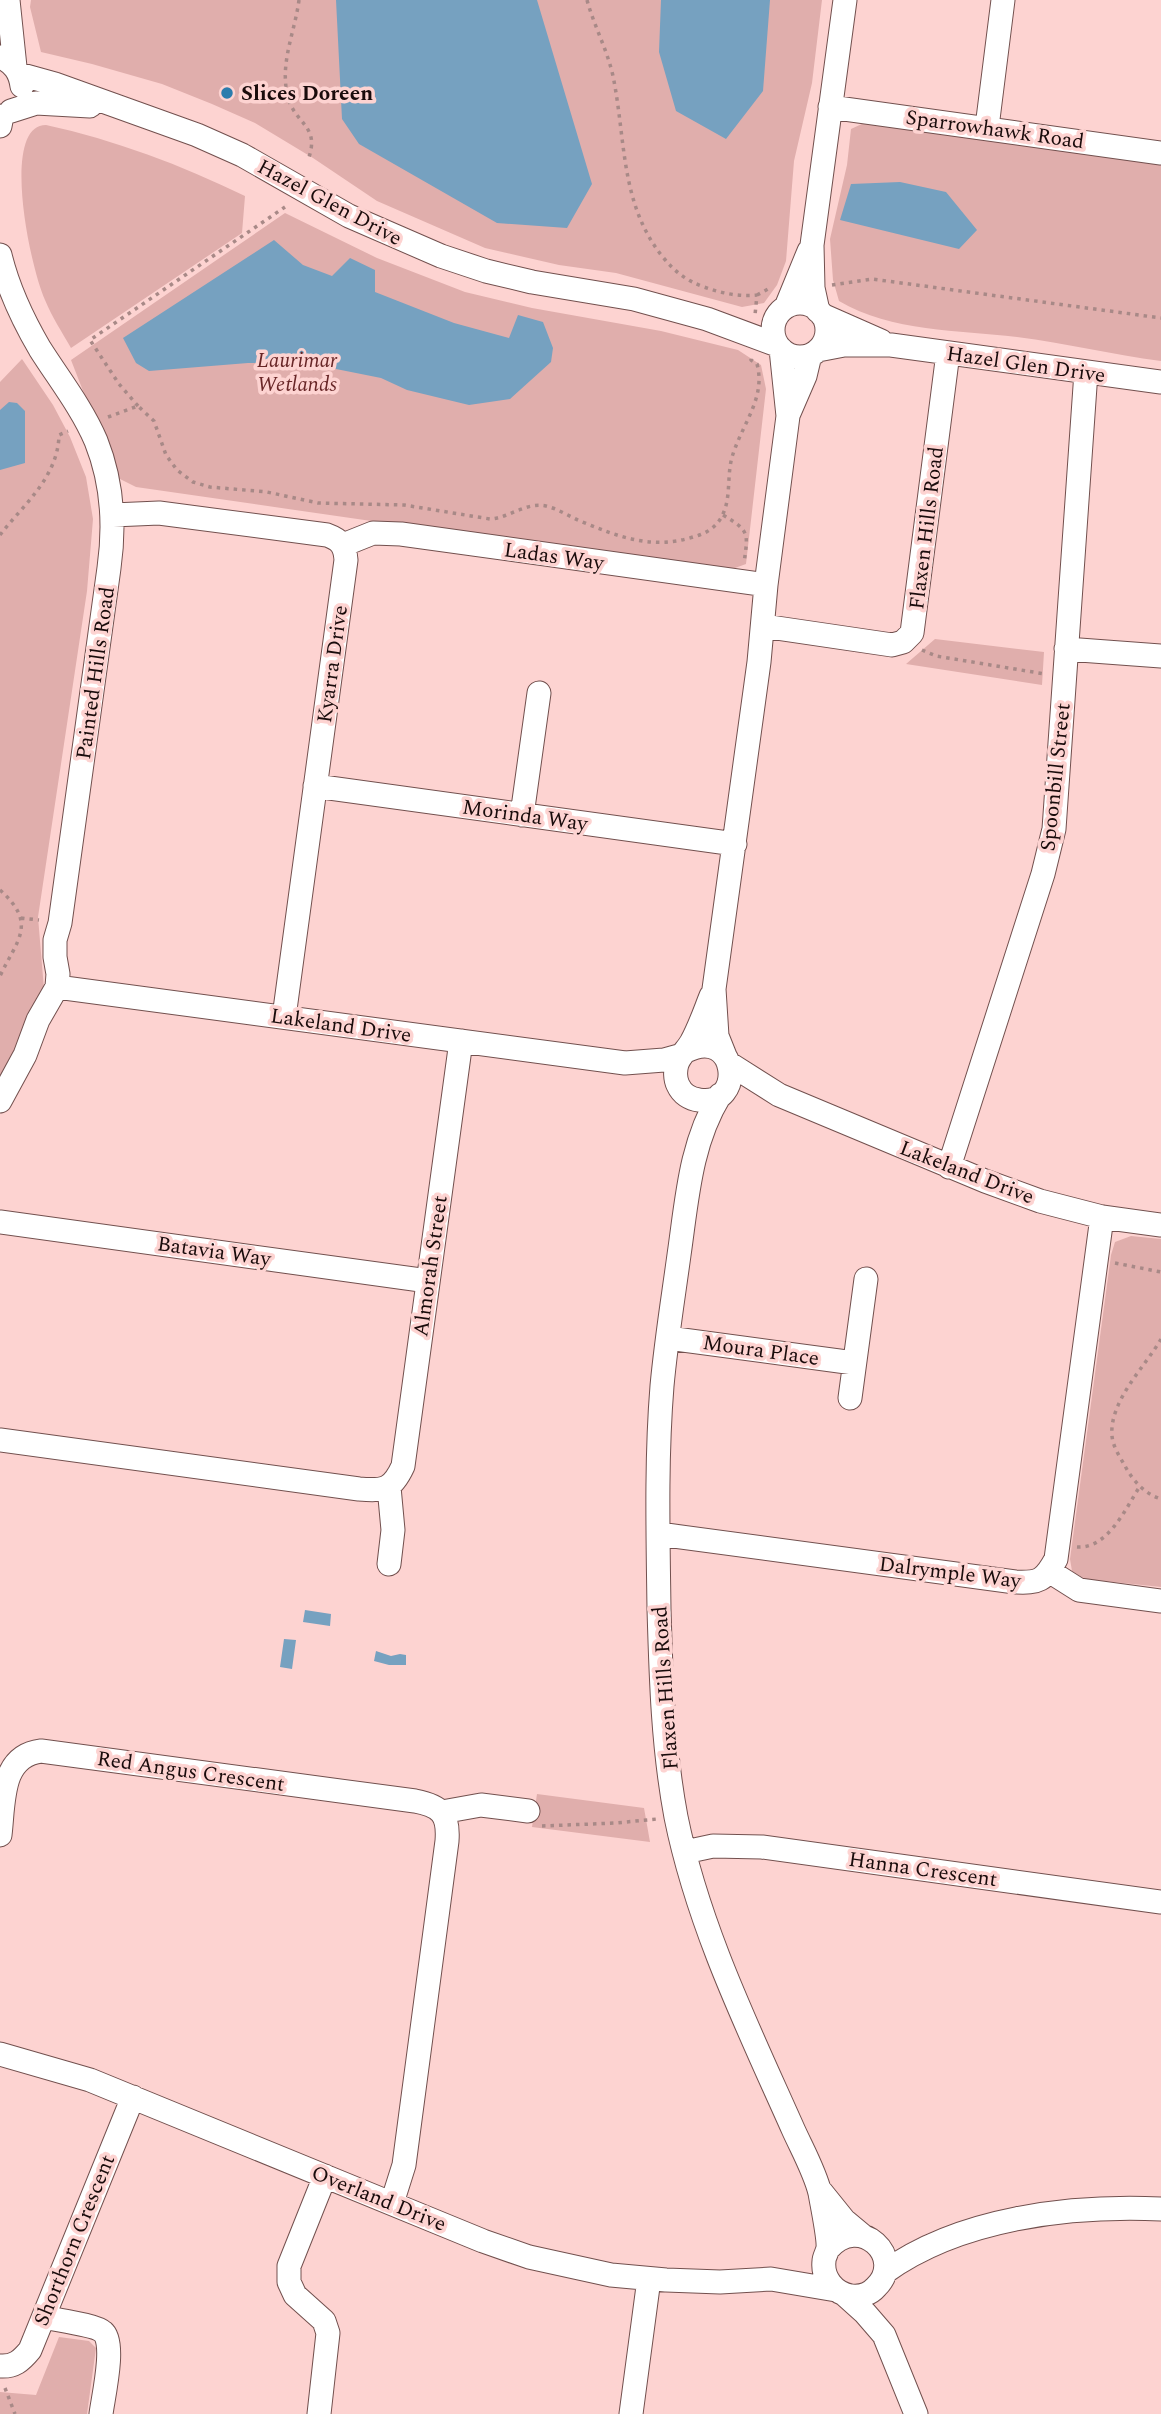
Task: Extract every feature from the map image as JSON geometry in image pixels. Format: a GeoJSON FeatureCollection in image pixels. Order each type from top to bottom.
{"type":"FeatureCollection","features":[{"type":"Feature","properties":{"kind":"street"},"geometry":{"type":"LineString","coordinates":[[3,117],[22,94],[12,66],[8,0]]}},
{"type":"Feature","properties":{"kind":"street"},"geometry":{"type":"LineString","coordinates":[[714,989],[677,1063],[679,1087],[688,1097],[705,1101],[722,1093],[731,1074],[717,1037],[714,989],[788,416],[779,347],[773,330],[777,315],[794,298],[813,235],[845,0]]}},
{"type":"Feature","properties":{"kind":"street"},"geometry":{"type":"LineString","coordinates":[[987,127],[1003,0]]}},
{"type":"Feature","properties":{"kind":"street","name":"Hazel Glen Drive"},"geometry":{"type":"LineString","coordinates":[[12,66],[121,109],[197,135],[242,155],[349,216],[441,256],[532,282],[634,299],[707,319],[755,327],[779,347]]}},
{"type":"Feature","properties":{"kind":"street","name":"Hazel Glen Drive"},"geometry":{"type":"LineString","coordinates":[[3,117],[36,103],[52,102],[121,109]]}},
{"type":"Feature","properties":{"kind":"street","name":"Sparrowhawk Road"},"geometry":{"type":"LineString","coordinates":[[830,107],[1161,153]]}},
{"type":"Feature","properties":{"kind":"street","name":"Painted Hills Road"},"geometry":{"type":"LineString","coordinates":[[0,255],[26,322],[87,422],[96,442],[113,515],[109,568],[60,923],[55,940],[57,986]]}},
{"type":"Feature","properties":{"kind":"street"},"geometry":{"type":"LineString","coordinates":[[788,416],[814,352],[823,344],[827,329],[820,313],[794,298]]}},
{"type":"Feature","properties":{"kind":"street"},"geometry":{"type":"LineString","coordinates":[[794,298],[820,313]]}},
{"type":"Feature","properties":{"kind":"street","name":"Hazel Glen Drive"},"geometry":{"type":"LineString","coordinates":[[755,327],[794,298]]}},
{"type":"Feature","properties":{"kind":"street","name":"Hazel Glen Drive"},"geometry":{"type":"LineString","coordinates":[[820,313],[891,345]]}},
{"type":"Feature","properties":{"kind":"street","name":"Hazel Glen Drive"},"geometry":{"type":"LineString","coordinates":[[814,352],[844,345],[891,345],[1161,382]]}},
{"type":"Feature","properties":{"kind":"street"},"geometry":{"type":"LineString","coordinates":[[779,347],[795,356],[814,352]]}},
{"type":"Feature","properties":{"kind":"street","name":"Flaxen Hills Road"},"geometry":{"type":"LineString","coordinates":[[903,642],[912,633],[915,617],[948,353]]}},
{"type":"Feature","properties":{"kind":"street","name":"Spoonbill Street"},"geometry":{"type":"LineString","coordinates":[[949,1167],[1046,863],[1054,829],[1086,373]]}},
{"type":"Feature","properties":{"kind":"street"},"geometry":{"type":"LineString","coordinates":[[113,515],[159,513],[327,536],[337,539],[343,545]]}},
{"type":"Feature","properties":{"kind":"street","name":"Ladas Way"},"geometry":{"type":"LineString","coordinates":[[343,545],[373,533],[401,534],[766,585]]}},
{"type":"Feature","properties":{"kind":"street","name":"Kyarra Drive"},"geometry":{"type":"LineString","coordinates":[[284,1017],[346,560],[343,545]]}},
{"type":"Feature","properties":{"kind":"street"},"geometry":{"type":"LineString","coordinates":[[762,626],[892,645],[903,642]]}},
{"type":"Feature","properties":{"kind":"street"},"geometry":{"type":"LineString","coordinates":[[1066,649],[1161,656]]}},
{"type":"Feature","properties":{"kind":"street"},"geometry":{"type":"LineString","coordinates":[[522,815],[539,693]]}},
{"type":"Feature","properties":{"kind":"street","name":"Morinda Way"},"geometry":{"type":"LineString","coordinates":[[315,786],[734,844]]}},
{"type":"Feature","properties":{"kind":"street"},"geometry":{"type":"LineString","coordinates":[[0,1101],[26,1055],[38,1020],[57,986]]}},
{"type":"Feature","properties":{"kind":"street","name":"Lakeland Drive"},"geometry":{"type":"LineString","coordinates":[[57,986],[625,1063],[664,1060],[684,1053]]}},
{"type":"Feature","properties":{"kind":"street","name":"Almorah Street"},"geometry":{"type":"LineString","coordinates":[[389,1487],[403,1466],[461,1041]]}},
{"type":"Feature","properties":{"kind":"street"},"geometry":{"type":"LineString","coordinates":[[684,1053],[702,1046],[718,1050],[727,1060]]}},
{"type":"Feature","properties":{"kind":"street","name":"Lakeland Drive"},"geometry":{"type":"LineString","coordinates":[[727,1060],[779,1095],[949,1167],[1040,1201],[1102,1217],[1161,1226]]}},
{"type":"Feature","properties":{"kind":"street","name":"Lakeland Drive"},"geometry":{"type":"LineString","coordinates":[[625,1063],[679,1087]]}},
{"type":"Feature","properties":{"kind":"street","name":"Flaxen Hills Road"},"geometry":{"type":"LineString","coordinates":[[679,1087],[689,1113],[692,1160],[668,1338],[659,1450],[663,1721],[676,1816],[714,1946],[819,2189],[844,2220],[868,2238]]}},
{"type":"Feature","properties":{"kind":"street","name":"Flaxen Hills Road"},"geometry":{"type":"LineString","coordinates":[[692,1160],[708,1116],[722,1093]]}},
{"type":"Feature","properties":{"kind":"street","name":"Lakeland Drive"},"geometry":{"type":"LineString","coordinates":[[722,1093],[779,1095]]}},
{"type":"Feature","properties":{"kind":"street","name":"Dalrymple Way"},"geometry":{"type":"LineString","coordinates":[[659,1534],[1014,1582],[1032,1583],[1042,1579],[1056,1559],[1102,1217]]}},
{"type":"Feature","properties":{"kind":"street","name":"Batavia Way"},"geometry":{"type":"LineString","coordinates":[[0,1222],[428,1281]]}},
{"type":"Feature","properties":{"kind":"street"},"geometry":{"type":"LineString","coordinates":[[850,1398],[866,1279]]}},
{"type":"Feature","properties":{"kind":"street","name":"Moura Place"},"geometry":{"type":"LineString","coordinates":[[668,1338],[854,1363]]}},
{"type":"Feature","properties":{"kind":"street"},"geometry":{"type":"LineString","coordinates":[[0,1440],[359,1489],[377,1490],[389,1487],[393,1530],[389,1564]]}},
{"type":"Feature","properties":{"kind":"street"},"geometry":{"type":"LineString","coordinates":[[1049,1571],[1079,1590],[1161,1601]]}},
{"type":"Feature","properties":{"kind":"street","name":"Red Angus Crescent"},"geometry":{"type":"LineString","coordinates":[[0,1835],[11,1768],[23,1755],[41,1751],[415,1801],[430,1804],[442,1812]]}},
{"type":"Feature","properties":{"kind":"street"},"geometry":{"type":"LineString","coordinates":[[391,2203],[404,2165],[447,1841],[448,1827],[442,1812],[481,1805],[531,1818]]}},
{"type":"Feature","properties":{"kind":"street","name":"Hanna Crescent"},"geometry":{"type":"LineString","coordinates":[[685,1852],[713,1846],[762,1847],[1161,1902]]}},
{"type":"Feature","properties":{"kind":"street","name":"Overland Drive"},"geometry":{"type":"LineString","coordinates":[[0,2054],[51,2067],[133,2097],[483,2241],[529,2257],[611,2275],[720,2282],[771,2279],[802,2270],[827,2252]]}},
{"type":"Feature","properties":{"kind":"street","name":"Shorthorn Crescent"},"geometry":{"type":"LineString","coordinates":[[0,2366],[10,2366],[30,2350],[133,2097]]}},
{"type":"Feature","properties":{"kind":"street"},"geometry":{"type":"LineString","coordinates":[[319,2414],[328,2333],[324,2322],[295,2295],[289,2282],[289,2266],[325,2176]]}},
{"type":"Feature","properties":{"kind":"street","name":"Flaxen Hills Road"},"geometry":{"type":"LineString","coordinates":[[819,2189],[827,2252]]}},
{"type":"Feature","properties":{"kind":"street"},"geometry":{"type":"LineString","coordinates":[[841,2292],[856,2296],[867,2294],[903,2259],[939,2240],[978,2228],[1017,2219],[1075,2212],[1135,2208],[1161,2210]]}},
{"type":"Feature","properties":{"kind":"street"},"geometry":{"type":"LineString","coordinates":[[884,2335],[825,2274],[827,2252],[843,2237],[939,2240]]}},
{"type":"Feature","properties":{"kind":"street"},"geometry":{"type":"LineString","coordinates":[[868,2238],[884,2255],[881,2306],[884,2335],[916,2414]]}},
{"type":"Feature","properties":{"kind":"street"},"geometry":{"type":"LineString","coordinates":[[631,2414],[649,2279]]}},
{"type":"Feature","properties":{"kind":"street","name":"Overland Drive"},"geometry":{"type":"LineString","coordinates":[[771,2279],[841,2292]]}},
{"type":"Feature","properties":{"kind":"street"},"geometry":{"type":"LineString","coordinates":[[44,2316],[98,2329],[107,2337],[110,2350],[101,2414]]}},
{"type":"Feature","properties":{"kind":"path"},"geometry":{"type":"LineString","coordinates":[[299,0],[288,54],[286,88],[294,110],[312,138],[314,146],[308,160]]}},
{"type":"Feature","properties":{"kind":"path"},"geometry":{"type":"LineString","coordinates":[[587,0],[607,54],[629,185],[644,231],[678,275],[718,292],[744,297],[757,295],[775,284],[794,298],[872,279],[1161,318]]}},
{"type":"Feature","properties":{"kind":"path"},"geometry":{"type":"LineString","coordinates":[[285,207],[90,340],[119,384],[154,421],[166,455],[177,470],[192,482],[317,503],[428,507],[490,519],[499,519],[509,512],[528,507],[545,506],[612,533],[647,543],[665,544],[702,535],[715,527],[723,515],[732,457],[759,394],[759,368],[751,360],[757,295]]}},
{"type":"Feature","properties":{"kind":"path"},"geometry":{"type":"LineString","coordinates":[[0,535],[2,529],[46,478],[58,450],[59,435],[87,422],[138,406]]}},
{"type":"Feature","properties":{"kind":"path"},"geometry":{"type":"LineString","coordinates":[[723,515],[742,527],[748,536],[742,582]]}},
{"type":"Feature","properties":{"kind":"path"},"geometry":{"type":"LineString","coordinates":[[903,642],[936,656],[1064,675]]}},
{"type":"Feature","properties":{"kind":"path"},"geometry":{"type":"LineString","coordinates":[[0,890],[11,900],[20,918],[22,935],[0,976]]}},
{"type":"Feature","properties":{"kind":"path"},"geometry":{"type":"LineString","coordinates":[[1096,1261],[1161,1272]]}},
{"type":"Feature","properties":{"kind":"path"},"geometry":{"type":"LineString","coordinates":[[1161,1339],[1124,1396],[1113,1426],[1114,1445],[1129,1472],[1140,1486],[1152,1496],[1161,1499]]}},
{"type":"Feature","properties":{"kind":"path"},"geometry":{"type":"LineString","coordinates":[[1058,1545],[1085,1547],[1101,1541],[1140,1486]]}},
{"type":"Feature","properties":{"kind":"path"},"geometry":{"type":"LineString","coordinates":[[531,1818],[616,1823],[676,1816]]}},
{"type":"Feature","properties":{"kind":"path"},"geometry":{"type":"LineString","coordinates":[[0,2387],[5,2388],[15,2414]]}},
{"type":"Feature","properties":{"kind":"green space"},"geometry":{"type":"Polygon","coordinates":[[[31,0],[822,0],[812,83],[794,161],[786,261],[777,285],[764,303],[742,307],[616,273],[559,265],[485,248],[377,201],[255,123],[212,104],[162,84],[41,52],[30,7],[31,0]]]}},
{"type":"Feature","properties":{"kind":"green space"},"geometry":{"type":"Polygon","coordinates":[[[864,123],[1161,165],[1161,361],[1035,340],[903,324],[881,319],[839,301],[833,280],[830,239],[847,165],[851,129],[864,123]]]}},
{"type":"Feature","properties":{"kind":"green space"},"geometry":{"type":"Polygon","coordinates":[[[46,125],[147,154],[245,196],[242,233],[71,348],[45,300],[39,283],[32,259],[23,200],[24,148],[32,131],[46,125]]]}},
{"type":"Feature","properties":{"kind":"green space","name":"Laurimar Wetlands"},"geometry":{"type":"Polygon","coordinates":[[[285,213],[377,258],[465,292],[532,308],[661,331],[738,350],[761,365],[766,389],[746,564],[724,572],[136,487],[118,478],[100,424],[85,396],[71,360],[285,213]]]}},
{"type":"Feature","properties":{"kind":"green space"},"geometry":{"type":"Polygon","coordinates":[[[22,359],[53,405],[70,437],[86,477],[93,519],[87,591],[38,917],[44,989],[0,1076],[0,382],[22,359]]]}},
{"type":"Feature","properties":{"kind":"green space"},"geometry":{"type":"Polygon","coordinates":[[[935,639],[1044,652],[1042,685],[906,664],[935,639]]]}},
{"type":"Feature","properties":{"kind":"green space"},"geometry":{"type":"Polygon","coordinates":[[[1131,1236],[1161,1239],[1161,1587],[1085,1579],[1072,1571],[1070,1559],[1111,1255],[1115,1242],[1131,1236]]]}},
{"type":"Feature","properties":{"kind":"green space"},"geometry":{"type":"Polygon","coordinates":[[[537,1794],[644,1808],[650,1842],[532,1827],[537,1794]]]}},
{"type":"Feature","properties":{"kind":"green space"},"geometry":{"type":"Polygon","coordinates":[[[59,2337],[89,2341],[96,2348],[87,2414],[0,2414],[0,2392],[36,2395],[59,2337]]]}},
{"type":"Feature","properties":{"kind":"water"},"geometry":{"type":"Polygon","coordinates":[[[336,0],[537,0],[592,184],[567,228],[497,223],[359,144],[342,119],[336,0]]]}},
{"type":"Feature","properties":{"kind":"water"},"geometry":{"type":"Polygon","coordinates":[[[661,0],[770,0],[763,91],[726,139],[676,111],[659,52],[661,0]]]}},
{"type":"Feature","properties":{"kind":"water"},"geometry":{"type":"Polygon","coordinates":[[[900,182],[946,192],[977,230],[959,249],[840,220],[851,184],[900,182]]]}},
{"type":"Feature","properties":{"kind":"water"},"geometry":{"type":"Polygon","coordinates":[[[274,240],[303,265],[332,276],[350,258],[375,270],[375,292],[454,323],[509,338],[518,315],[543,322],[553,348],[551,362],[510,399],[469,405],[407,390],[381,378],[306,363],[248,363],[149,371],[136,363],[123,338],[274,240]]]}},
{"type":"Feature","properties":{"kind":"water"},"geometry":{"type":"Polygon","coordinates":[[[9,402],[17,403],[25,411],[25,463],[0,470],[0,410],[9,402]]]}},
{"type":"Feature","properties":{"kind":"water"},"geometry":{"type":"Polygon","coordinates":[[[305,1610],[331,1614],[330,1626],[303,1622],[305,1610]]]}},
{"type":"Feature","properties":{"kind":"water"},"geometry":{"type":"Polygon","coordinates":[[[284,1639],[296,1640],[292,1669],[280,1667],[284,1639]]]}},
{"type":"Feature","properties":{"kind":"water"},"geometry":{"type":"Polygon","coordinates":[[[376,1651],[391,1656],[406,1655],[406,1665],[389,1665],[374,1661],[376,1651]]]}},
{"type":"Feature","properties":{"kind":"place","name":"Slices Doreen"},"geometry":{"type":"Point","coordinates":[227,93]}}]}
